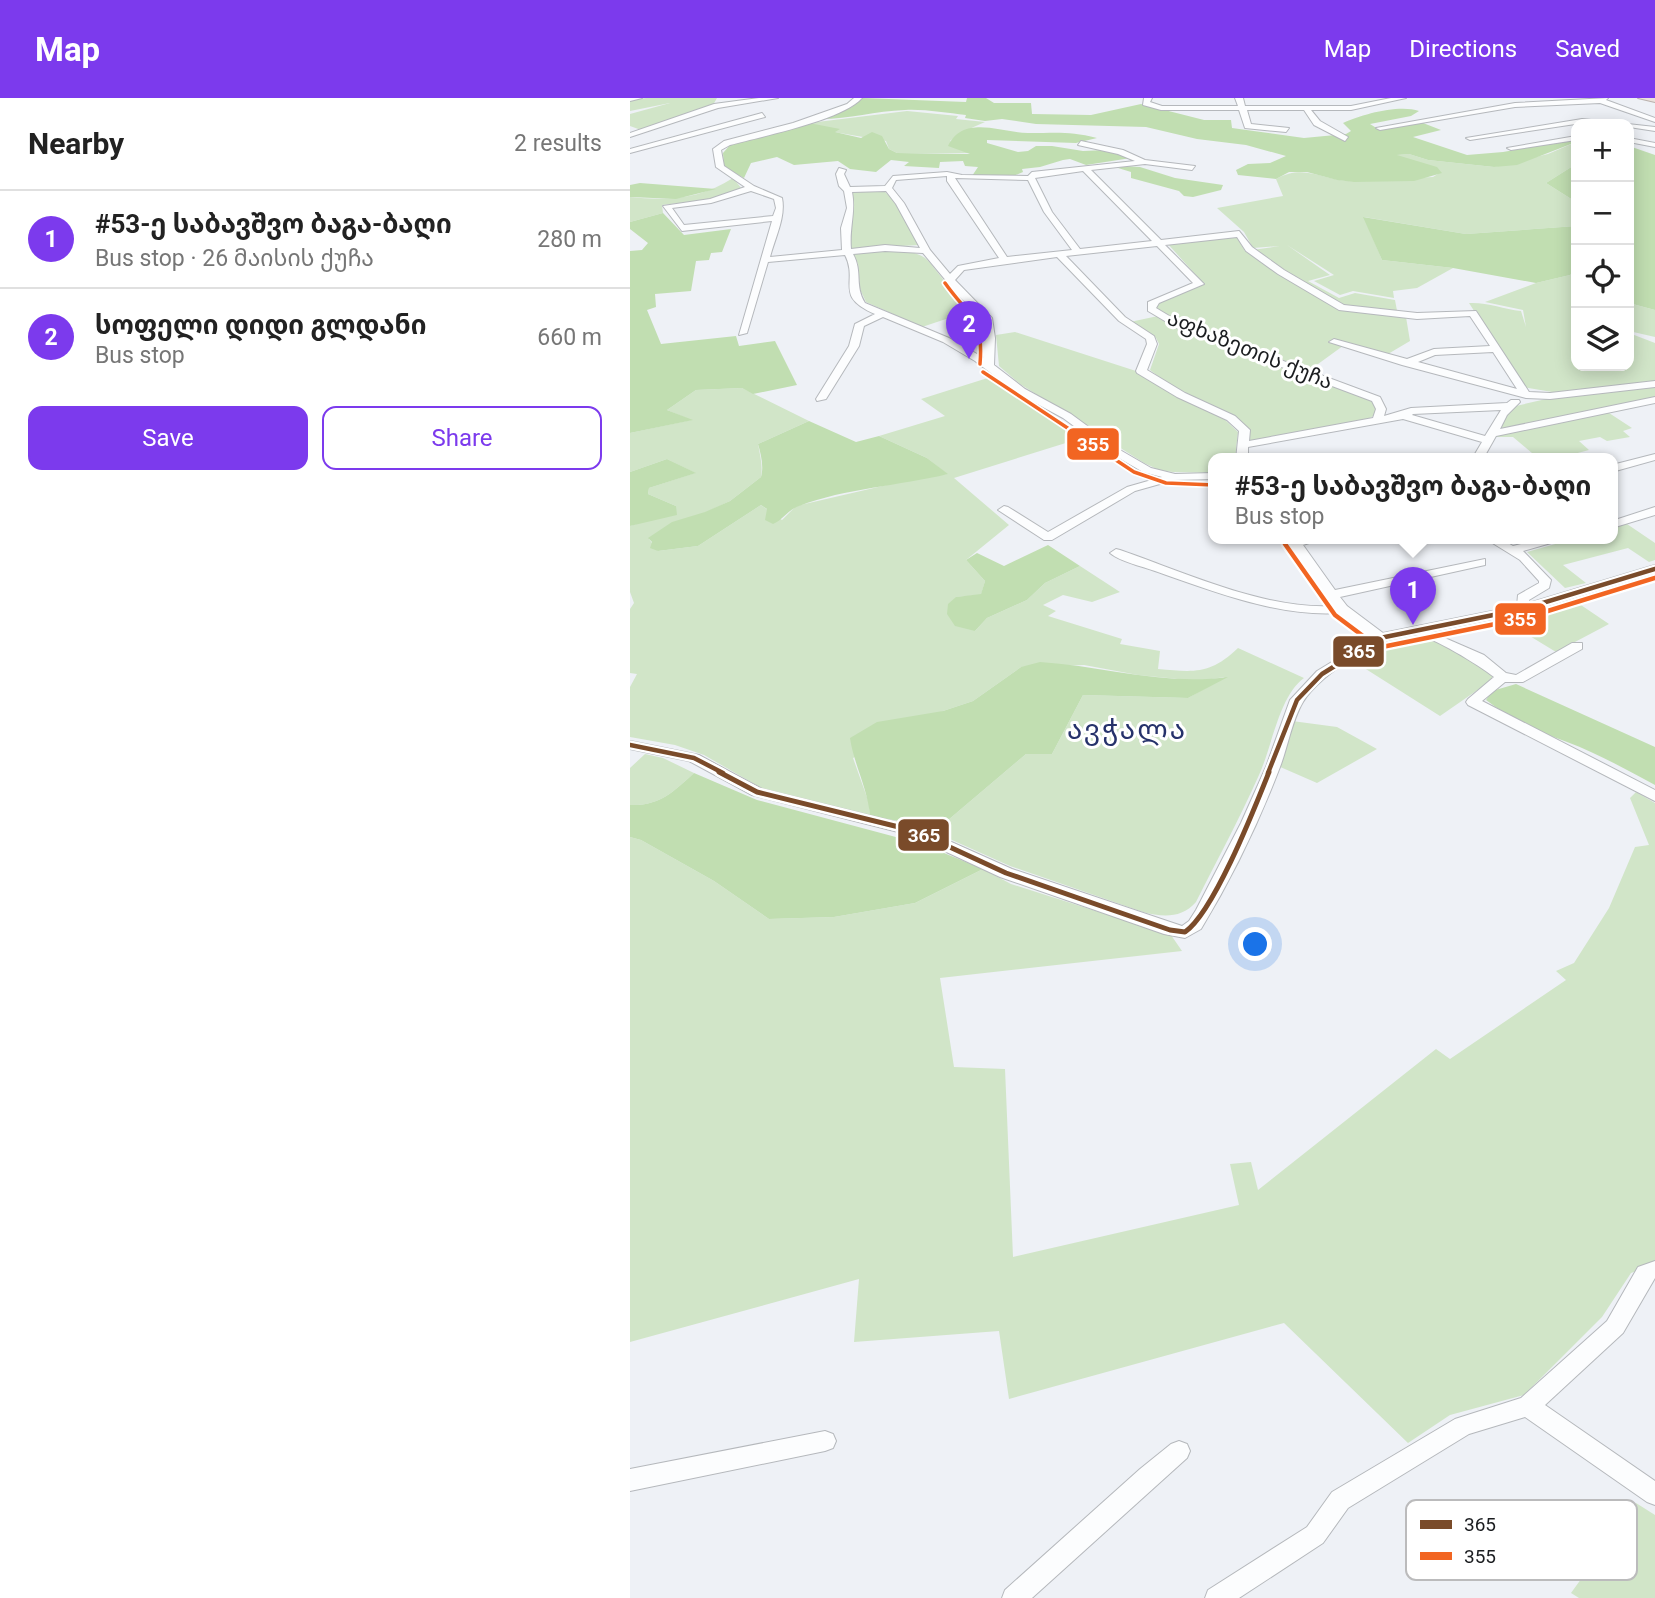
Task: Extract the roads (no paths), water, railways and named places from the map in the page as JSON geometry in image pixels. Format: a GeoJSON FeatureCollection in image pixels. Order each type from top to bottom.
{"type":"FeatureCollection","features":[{"type":"Feature","properties":{"kind":"highway"},"geometry":{"type":"LineString","coordinates":[[1643,98],[1655,99]]}},
{"type":"Feature","properties":{"kind":"street"},"geometry":{"type":"LineString","coordinates":[[630,99],[638,98]]}},
{"type":"Feature","properties":{"kind":"street"},"geometry":{"type":"LineString","coordinates":[[630,135],[719,102],[774,98]]}},
{"type":"Feature","properties":{"kind":"street"},"geometry":{"type":"LineString","coordinates":[[742,332],[780,208],[778,198],[751,188],[720,167],[717,149],[727,143],[796,125],[850,106],[858,98]]}},
{"type":"Feature","properties":{"kind":"street"},"geometry":{"type":"LineString","coordinates":[[1148,98],[1146,103],[1153,107],[1351,108],[1402,98]]}},
{"type":"Feature","properties":{"kind":"street"},"geometry":{"type":"LineString","coordinates":[[1239,98],[1248,126],[1286,130]]}},
{"type":"Feature","properties":{"kind":"street"},"geometry":{"type":"LineString","coordinates":[[1380,128],[1515,105],[1602,99],[1655,120]]}},
{"type":"Feature","properties":{"kind":"street"},"geometry":{"type":"LineString","coordinates":[[1305,107],[1317,123],[1345,139]]}},
{"type":"Feature","properties":{"kind":"street"},"geometry":{"type":"LineString","coordinates":[[630,151],[762,115]]}},
{"type":"Feature","properties":{"kind":"street"},"geometry":{"type":"LineString","coordinates":[[1471,138],[1571,123]]}},
{"type":"Feature","properties":{"kind":"street"},"geometry":{"type":"LineString","coordinates":[[1634,126],[1655,129]]}},
{"type":"Feature","properties":{"kind":"street"},"geometry":{"type":"LineString","coordinates":[[1511,148],[1571,139]]}},
{"type":"Feature","properties":{"kind":"street"},"geometry":{"type":"LineString","coordinates":[[1634,141],[1655,145]]}},
{"type":"Feature","properties":{"kind":"street"},"geometry":{"type":"LineString","coordinates":[[1081,143],[1120,152],[1145,162]]}},
{"type":"Feature","properties":{"kind":"street"},"geometry":{"type":"LineString","coordinates":[[1031,178],[1032,174],[1145,162],[1192,167]]}},
{"type":"Feature","properties":{"kind":"street","name":"აფხაზეთის ქუჩა"},"geometry":{"type":"LineString","coordinates":[[1085,168],[1199,284],[1156,301],[1151,304],[1151,309],[1178,325],[1376,399],[1379,415]]}},
{"type":"Feature","properties":{"kind":"street"},"geometry":{"type":"LineString","coordinates":[[842,170],[843,186],[848,190],[888,188]]}},
{"type":"Feature","properties":{"kind":"street"},"geometry":{"type":"LineString","coordinates":[[888,188],[896,176],[1031,178]]}},
{"type":"Feature","properties":{"kind":"street"},"geometry":{"type":"LineString","coordinates":[[951,176],[951,181],[1005,260]]}},
{"type":"Feature","properties":{"kind":"street"},"geometry":{"type":"LineString","coordinates":[[1031,178],[1048,212],[1078,252]]}},
{"type":"Feature","properties":{"kind":"street"},"geometry":{"type":"LineString","coordinates":[[751,188],[711,201],[667,206],[682,228],[778,218]]}},
{"type":"Feature","properties":{"kind":"street"},"geometry":{"type":"LineString","coordinates":[[888,188],[900,203],[926,251],[952,278],[961,293],[987,317],[990,338],[989,365]]}},
{"type":"Feature","properties":{"kind":"street"},"geometry":{"type":"LineString","coordinates":[[848,190],[851,208],[845,228],[847,251],[854,264],[853,291],[862,305],[946,340],[989,365],[1013,385],[1067,416],[1116,452],[1154,473],[1175,477],[1208,476]]}},
{"type":"Feature","properties":{"kind":"street"},"geometry":{"type":"LineString","coordinates":[[952,278],[961,268],[1005,260],[1239,234],[1259,256],[1342,308],[1417,316],[1473,313],[1526,396]]}},
{"type":"Feature","properties":{"kind":"street"},"geometry":{"type":"LineString","coordinates":[[763,260],[885,248],[926,251]]}},
{"type":"Feature","properties":{"kind":"street"},"geometry":{"type":"LineString","coordinates":[[1059,254],[1122,319],[1151,338],[1152,344],[1141,371],[1181,396],[1231,418],[1245,430],[1242,453]]}},
{"type":"Feature","properties":{"kind":"street"},"geometry":{"type":"LineString","coordinates":[[821,399],[854,346],[860,324],[884,313]]}},
{"type":"Feature","properties":{"kind":"street"},"geometry":{"type":"LineString","coordinates":[[1334,342],[1526,396],[1550,396],[1655,384]]}},
{"type":"Feature","properties":{"kind":"street"},"geometry":{"type":"LineString","coordinates":[[1406,363],[1434,352],[1495,349]]}},
{"type":"Feature","properties":{"kind":"street"},"geometry":{"type":"LineString","coordinates":[[1481,453],[1492,437],[1501,414],[1526,396]]}},
{"type":"Feature","properties":{"kind":"street"},"geometry":{"type":"LineString","coordinates":[[1243,445],[1379,415],[1402,416],[1492,437],[1548,426],[1601,410],[1655,400]]}},
{"type":"Feature","properties":{"kind":"street"},"geometry":{"type":"LineString","coordinates":[[1402,416],[1411,411],[1510,406]]}},
{"type":"Feature","properties":{"kind":"street"},"geometry":{"type":"LineString","coordinates":[[1618,467],[1655,457]]}},
{"type":"Feature","properties":{"kind":"street"},"geometry":{"type":"LineString","coordinates":[[1004,510],[1048,537],[1131,489],[1175,477]]}},
{"type":"Feature","properties":{"kind":"street"},"geometry":{"type":"LineString","coordinates":[[1618,523],[1655,511]]}},
{"type":"Feature","properties":{"kind":"street"},"geometry":{"type":"LineString","coordinates":[[1295,544],[1342,609],[1380,638]]}},
{"type":"Feature","properties":{"kind":"street"},"geometry":{"type":"LineString","coordinates":[[1501,544],[1524,558],[1545,580],[1541,589],[1522,598],[1523,609]]}},
{"type":"Feature","properties":{"kind":"street"},"geometry":{"type":"LineString","coordinates":[[1512,550],[1538,544]]}},
{"type":"Feature","properties":{"kind":"street"},"geometry":{"type":"LineString","coordinates":[[1116,552],[1280,604],[1322,612],[1342,609]]}},
{"type":"Feature","properties":{"kind":"street"},"geometry":{"type":"LineString","coordinates":[[1330,595],[1481,562]]}},
{"type":"Feature","properties":{"kind":"street"},"geometry":{"type":"LineString","coordinates":[[630,745],[694,758],[757,792],[915,831],[1006,873],[1170,930],[1185,932],[1195,925],[1249,823],[1297,700],[1331,667],[1380,638],[1523,609],[1655,569]]}},
{"type":"Feature","properties":{"kind":"street"},"geometry":{"type":"LineString","coordinates":[[1417,630],[1479,658],[1502,677],[1518,679],[1577,646]]}},
{"type":"Feature","properties":{"kind":"street"},"geometry":{"type":"LineString","coordinates":[[1502,677],[1473,702],[1521,730],[1570,751],[1655,796]]}},
{"type":"Feature","properties":{"kind":"street"},"geometry":{"type":"LineString","coordinates":[[1217,1598],[1315,1535],[1340,1500],[1463,1426],[1528,1406],[1615,1327],[1645,1273],[1655,1269]]}},
{"type":"Feature","properties":{"kind":"street"},"geometry":{"type":"LineString","coordinates":[[1528,1406],[1655,1494]]}},
{"type":"Feature","properties":{"kind":"street"},"geometry":{"type":"LineString","coordinates":[[630,1480],[825,1441]]}},
{"type":"Feature","properties":{"kind":"street"},"geometry":{"type":"LineString","coordinates":[[1014,1598],[1179,1451]]}},
{"type":"Feature","properties":{"kind":"place","name":"სოფელი დიდი გლდანი"},"geometry":{"type":"Point","coordinates":[969,359]}},
{"type":"Feature","properties":{"kind":"place","name":"#53-ე საბავშვო ბაგა-ბაღი"},"geometry":{"type":"Point","coordinates":[1413,625]}},
{"type":"Feature","properties":{"kind":"district","name":"ავჭალა"},"geometry":{"type":"Point","coordinates":[1127,729]}}]}
